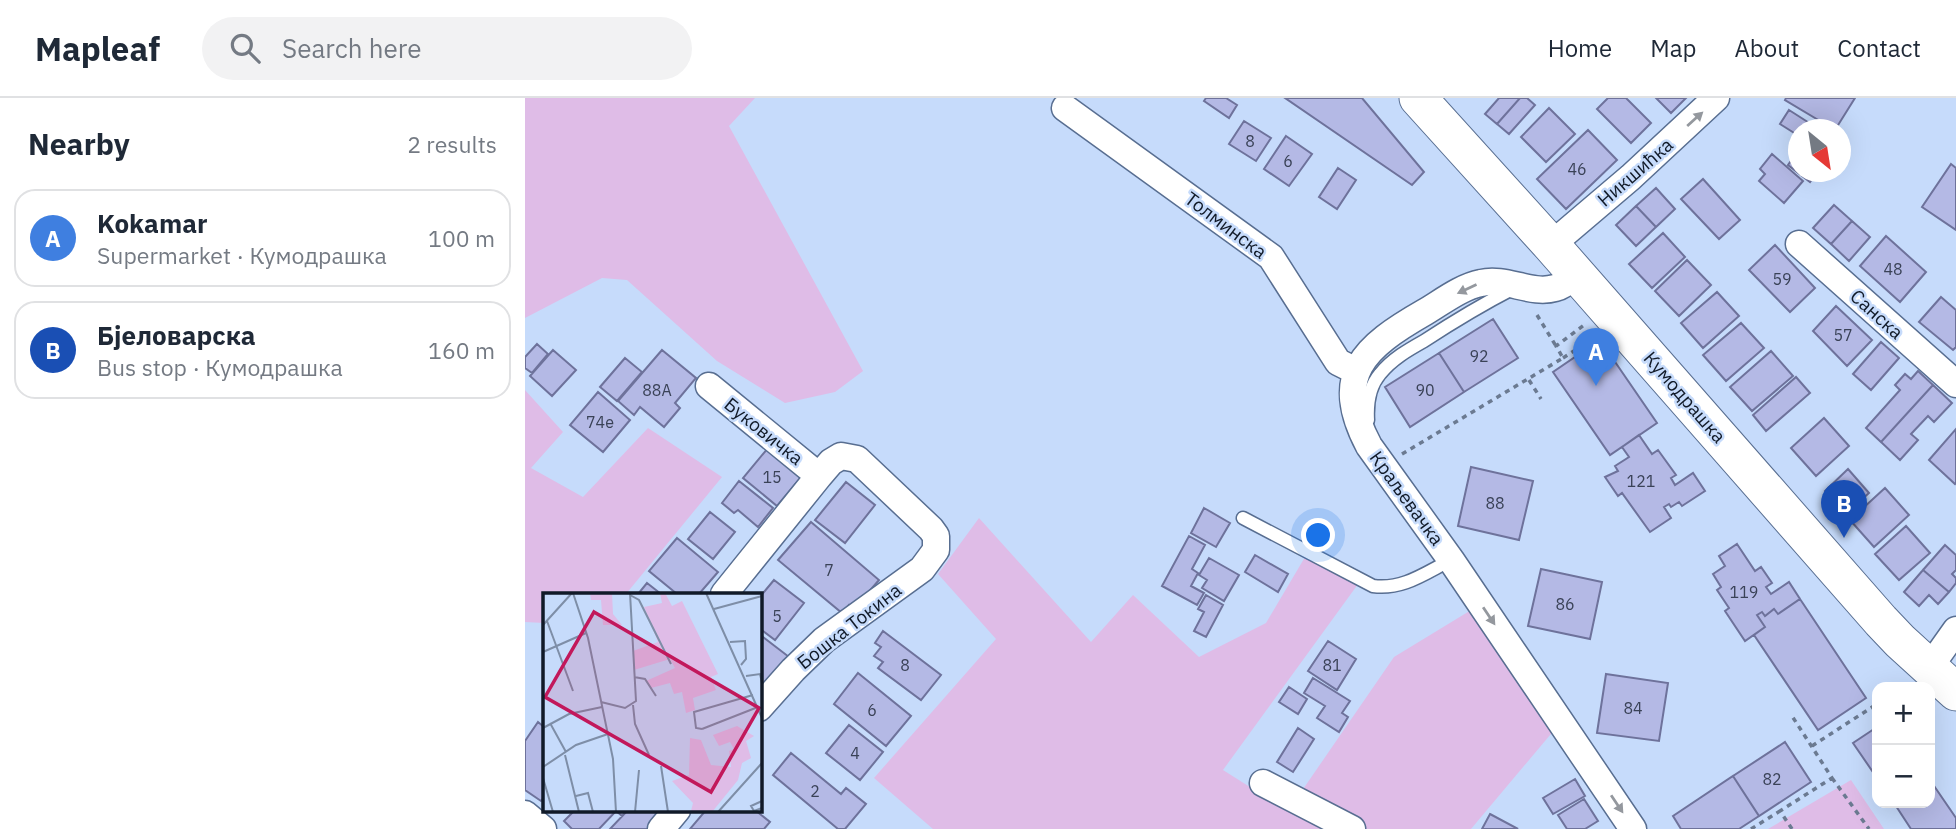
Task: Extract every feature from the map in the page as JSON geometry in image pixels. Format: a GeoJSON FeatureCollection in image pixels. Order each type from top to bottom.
{"type":"FeatureCollection","features":[{"type":"Feature","properties":{"kind":"street","name":"Кумодрашка"},"geometry":{"type":"LineString","coordinates":[[1418,98],[1551,244],[1881,621],[1956,692]]}},
{"type":"Feature","properties":{"kind":"street","name":"Никшићка"},"geometry":{"type":"LineString","coordinates":[[1551,244],[1631,177],[1716,98]]}},
{"type":"Feature","properties":{"kind":"street","name":"Толминска"},"geometry":{"type":"LineString","coordinates":[[1065,108],[1271,257],[1338,362],[1356,371]]}},
{"type":"Feature","properties":{"kind":"street","name":"Санска"},"geometry":{"type":"LineString","coordinates":[[1798,244],[1956,384]]}},
{"type":"Feature","properties":{"kind":"street"},"geometry":{"type":"LineString","coordinates":[[1356,371],[1375,344],[1398,327],[1480,283],[1496,281],[1523,296],[1553,289],[1577,274]]}},
{"type":"Feature","properties":{"kind":"street","name":"Краљевачка"},"geometry":{"type":"LineString","coordinates":[[1356,371],[1354,410],[1360,429],[1633,829]]}},
{"type":"Feature","properties":{"kind":"street","name":"Буковичка"},"geometry":{"type":"LineString","coordinates":[[709,386],[819,476]]}},
{"type":"Feature","properties":{"kind":"street","name":"Бошка Токина"},"geometry":{"type":"LineString","coordinates":[[761,706],[824,640],[922,569],[933,556],[937,544],[931,529],[857,459],[841,456],[831,462],[819,476]]}},
{"type":"Feature","properties":{"kind":"street"},"geometry":{"type":"LineString","coordinates":[[725,593],[819,476]]}},
{"type":"Feature","properties":{"kind":"street"},"geometry":{"type":"LineString","coordinates":[[1929,668],[1956,630]]}},
{"type":"Feature","properties":{"kind":"street"},"geometry":{"type":"LineString","coordinates":[[1263,783],[1352,829]]}},
{"type":"Feature","properties":{"kind":"street"},"geometry":{"type":"LineString","coordinates":[[661,829],[675,812]]}},
{"type":"Feature","properties":{"kind":"lane"},"geometry":{"type":"LineString","coordinates":[[1378,458],[1367,404],[1380,373],[1402,354],[1457,319],[1523,296]]}},
{"type":"Feature","properties":{"kind":"lane"},"geometry":{"type":"LineString","coordinates":[[1243,518],[1373,586],[1389,588],[1404,585],[1451,559]]}},
{"type":"Feature","properties":{"kind":"path"},"geometry":{"type":"LineString","coordinates":[[1523,296],[1563,358]]}},
{"type":"Feature","properties":{"kind":"path"},"geometry":{"type":"LineString","coordinates":[[1556,346],[1587,323]]}},
{"type":"Feature","properties":{"kind":"path"},"geometry":{"type":"LineString","coordinates":[[1378,458],[1529,380],[1601,334]]}},
{"type":"Feature","properties":{"kind":"path"},"geometry":{"type":"LineString","coordinates":[[1529,380],[1541,399]]}},
{"type":"Feature","properties":{"kind":"path"},"geometry":{"type":"LineString","coordinates":[[1812,746],[1872,707]]}},
{"type":"Feature","properties":{"kind":"path"},"geometry":{"type":"LineString","coordinates":[[1792,716],[1869,829]]}},
{"type":"Feature","properties":{"kind":"path"},"geometry":{"type":"LineString","coordinates":[[1751,829],[1832,778]]}},
{"type":"Feature","properties":{"kind":"path"},"geometry":{"type":"LineString","coordinates":[[1780,811],[1792,829]]}},
{"type":"Feature","properties":{"kind":"shaded area"},"geometry":{"type":"Polygon","coordinates":[[[525,98],[755,98],[729,126],[863,371],[835,392],[785,403],[717,361],[627,280],[602,278],[525,318],[525,98]]]}},
{"type":"Feature","properties":{"kind":"shaded area"},"geometry":{"type":"Polygon","coordinates":[[[525,390],[563,432],[531,468],[583,497],[648,428],[722,477],[627,593],[543,593],[543,623],[525,622],[525,390]]]}},
{"type":"Feature","properties":{"kind":"shaded area"},"geometry":{"type":"Polygon","coordinates":[[[979,518],[1091,642],[1133,595],[1199,657],[1266,623],[1308,552],[1361,580],[1223,770],[1288,811],[1394,657],[1481,604],[1561,722],[1471,829],[933,829],[874,778],[996,639],[938,574],[979,518]]]}},
{"type":"Feature","properties":{"kind":"shaded area"},"geometry":{"type":"Polygon","coordinates":[[[1851,780],[1884,829],[1768,829],[1851,780]]]}},
{"type":"Feature","properties":{"kind":"building"},"geometry":{"type":"Polygon","coordinates":[[[1206,98],[1226,98],[1237,105],[1229,118],[1204,101],[1206,98]]]}},
{"type":"Feature","properties":{"kind":"building"},"geometry":{"type":"Polygon","coordinates":[[[1285,98],[1362,98],[1424,172],[1412,185],[1285,98]]]}},
{"type":"Feature","properties":{"kind":"building"},"geometry":{"type":"Polygon","coordinates":[[[1499,98],[1520,98],[1497,124],[1485,114],[1499,98]]]}},
{"type":"Feature","properties":{"kind":"building"},"geometry":{"type":"Polygon","coordinates":[[[1520,98],[1527,98],[1535,105],[1509,134],[1497,124],[1520,98]]]}},
{"type":"Feature","properties":{"kind":"building"},"geometry":{"type":"Polygon","coordinates":[[[1608,98],[1626,98],[1651,123],[1631,143],[1597,109],[1608,98]]]}},
{"type":"Feature","properties":{"kind":"building"},"geometry":{"type":"Polygon","coordinates":[[[1656,98],[1686,98],[1671,113],[1656,98]]]}},
{"type":"Feature","properties":{"kind":"building"},"geometry":{"type":"Polygon","coordinates":[[[1855,98],[1842,119],[1817,119],[1785,100],[1855,98]]]}},
{"type":"Feature","properties":{"kind":"building"},"geometry":{"type":"Polygon","coordinates":[[[1549,108],[1575,134],[1546,162],[1521,137],[1549,108]]]}},
{"type":"Feature","properties":{"kind":"building"},"geometry":{"type":"Polygon","coordinates":[[[1789,110],[1803,119],[1788,119],[1788,129],[1780,124],[1789,110]]]}},
{"type":"Feature","properties":{"kind":"building"},"geometry":{"type":"Polygon","coordinates":[[[1244,121],[1271,138],[1256,161],[1229,144],[1244,121]]]}},
{"type":"Feature","properties":{"kind":"building"},"geometry":{"type":"Polygon","coordinates":[[[1588,130],[1617,160],[1566,209],[1537,179],[1588,130]]]}},
{"type":"Feature","properties":{"kind":"building"},"geometry":{"type":"Polygon","coordinates":[[[1286,136],[1312,154],[1289,186],[1264,169],[1286,136]]]}},
{"type":"Feature","properties":{"kind":"building"},"geometry":{"type":"Polygon","coordinates":[[[1772,154],[1788,168],[1788,182],[1802,182],[1784,203],[1759,181],[1765,174],[1760,169],[1772,154]]]}},
{"type":"Feature","properties":{"kind":"building"},"geometry":{"type":"Polygon","coordinates":[[[1951,164],[1956,168],[1956,230],[1922,207],[1951,164]]]}},
{"type":"Feature","properties":{"kind":"building"},"geometry":{"type":"Polygon","coordinates":[[[1338,168],[1356,180],[1337,209],[1319,197],[1338,168]]]}},
{"type":"Feature","properties":{"kind":"building"},"geometry":{"type":"Polygon","coordinates":[[[1703,179],[1740,220],[1719,239],[1681,199],[1703,179]]]}},
{"type":"Feature","properties":{"kind":"building"},"geometry":{"type":"Polygon","coordinates":[[[1656,188],[1675,209],[1656,227],[1636,206],[1656,188]]]}},
{"type":"Feature","properties":{"kind":"building"},"geometry":{"type":"Polygon","coordinates":[[[1834,205],[1852,221],[1831,244],[1813,228],[1834,205]]]}},
{"type":"Feature","properties":{"kind":"building"},"geometry":{"type":"Polygon","coordinates":[[[1636,206],[1656,227],[1636,246],[1616,225],[1636,206]]]}},
{"type":"Feature","properties":{"kind":"building"},"geometry":{"type":"Polygon","coordinates":[[[1852,221],[1870,237],[1849,261],[1831,244],[1852,221]]]}},
{"type":"Feature","properties":{"kind":"building"},"geometry":{"type":"Polygon","coordinates":[[[1663,233],[1685,257],[1652,288],[1629,264],[1663,233]]]}},
{"type":"Feature","properties":{"kind":"building"},"geometry":{"type":"Polygon","coordinates":[[[1886,236],[1926,272],[1900,302],[1860,266],[1886,236]]]}},
{"type":"Feature","properties":{"kind":"building"},"geometry":{"type":"Polygon","coordinates":[[[1775,245],[1815,288],[1790,312],[1749,270],[1775,245]]]}},
{"type":"Feature","properties":{"kind":"building"},"geometry":{"type":"Polygon","coordinates":[[[1687,260],[1711,285],[1679,316],[1655,291],[1687,260]]]}},
{"type":"Feature","properties":{"kind":"building"},"geometry":{"type":"Polygon","coordinates":[[[1717,292],[1739,316],[1703,348],[1681,323],[1717,292]]]}},
{"type":"Feature","properties":{"kind":"building"},"geometry":{"type":"Polygon","coordinates":[[[1941,297],[1956,310],[1956,347],[1953,350],[1919,322],[1941,297]]]}},
{"type":"Feature","properties":{"kind":"building"},"geometry":{"type":"Polygon","coordinates":[[[1836,306],[1872,340],[1847,366],[1813,331],[1836,306]]]}},
{"type":"Feature","properties":{"kind":"building"},"geometry":{"type":"Polygon","coordinates":[[[1493,319],[1518,358],[1464,392],[1439,353],[1493,319]]]}},
{"type":"Feature","properties":{"kind":"building"},"geometry":{"type":"Polygon","coordinates":[[[1741,323],[1764,348],[1726,381],[1703,355],[1741,323]]]}},
{"type":"Feature","properties":{"kind":"building"},"geometry":{"type":"Polygon","coordinates":[[[1600,340],[1657,423],[1610,455],[1553,372],[1600,340]]]}},
{"type":"Feature","properties":{"kind":"building"},"geometry":{"type":"Polygon","coordinates":[[[1881,342],[1899,358],[1871,390],[1853,374],[1881,342]]]}},
{"type":"Feature","properties":{"kind":"building"},"geometry":{"type":"Polygon","coordinates":[[[537,344],[548,354],[532,373],[525,368],[525,357],[537,344]]]}},
{"type":"Feature","properties":{"kind":"building"},"geometry":{"type":"Polygon","coordinates":[[[553,350],[576,370],[552,396],[530,376],[553,350]]]}},
{"type":"Feature","properties":{"kind":"building"},"geometry":{"type":"Polygon","coordinates":[[[662,350],[696,378],[675,403],[680,408],[664,427],[640,407],[634,415],[618,401],[662,350]]]}},
{"type":"Feature","properties":{"kind":"building"},"geometry":{"type":"Polygon","coordinates":[[[1771,351],[1793,376],[1752,411],[1730,387],[1771,351]]]}},
{"type":"Feature","properties":{"kind":"building"},"geometry":{"type":"Polygon","coordinates":[[[1439,353],[1464,392],[1410,427],[1385,387],[1439,353]]]}},
{"type":"Feature","properties":{"kind":"building"},"geometry":{"type":"Polygon","coordinates":[[[625,358],[642,372],[617,401],[600,387],[625,358]]]}},
{"type":"Feature","properties":{"kind":"building"},"geometry":{"type":"Polygon","coordinates":[[[1918,371],[1933,385],[1881,442],[1866,428],[1900,390],[1895,385],[1905,374],[1911,379],[1918,371]]]}},
{"type":"Feature","properties":{"kind":"building"},"geometry":{"type":"Polygon","coordinates":[[[1796,377],[1810,393],[1766,431],[1753,415],[1796,377]]]}},
{"type":"Feature","properties":{"kind":"building"},"geometry":{"type":"Polygon","coordinates":[[[1933,385],[1952,403],[1934,422],[1928,416],[1911,434],[1918,440],[1900,460],[1881,442],[1933,385]]]}},
{"type":"Feature","properties":{"kind":"building"},"geometry":{"type":"Polygon","coordinates":[[[598,392],[630,420],[603,452],[570,425],[598,392]]]}},
{"type":"Feature","properties":{"kind":"building"},"geometry":{"type":"Polygon","coordinates":[[[1824,418],[1849,446],[1816,476],[1791,448],[1824,418]]]}},
{"type":"Feature","properties":{"kind":"building"},"geometry":{"type":"Polygon","coordinates":[[[1956,429],[1956,483],[1955,484],[1929,460],[1956,429]]]}},
{"type":"Feature","properties":{"kind":"building"},"geometry":{"type":"Polygon","coordinates":[[[1639,435],[1652,454],[1658,450],[1676,475],[1671,478],[1675,485],[1693,473],[1705,491],[1682,506],[1679,502],[1671,507],[1669,504],[1664,507],[1671,518],[1650,532],[1622,493],[1618,496],[1605,477],[1618,471],[1615,466],[1629,457],[1622,447],[1639,435]]]}},
{"type":"Feature","properties":{"kind":"building"},"geometry":{"type":"Polygon","coordinates":[[[768,448],[802,476],[777,506],[743,478],[768,448]]]}},
{"type":"Feature","properties":{"kind":"building"},"geometry":{"type":"Polygon","coordinates":[[[1471,467],[1533,481],[1519,540],[1458,526],[1471,467]]]}},
{"type":"Feature","properties":{"kind":"building"},"geometry":{"type":"Polygon","coordinates":[[[1848,469],[1869,493],[1846,514],[1825,491],[1848,469]]]}},
{"type":"Feature","properties":{"kind":"building"},"geometry":{"type":"Polygon","coordinates":[[[739,481],[773,508],[758,527],[738,510],[734,513],[722,503],[739,481]]]}},
{"type":"Feature","properties":{"kind":"building"},"geometry":{"type":"Polygon","coordinates":[[[846,482],[875,505],[845,543],[815,520],[846,482]]]}},
{"type":"Feature","properties":{"kind":"building"},"geometry":{"type":"Polygon","coordinates":[[[1885,488],[1909,515],[1874,547],[1850,520],[1885,488]]]}},
{"type":"Feature","properties":{"kind":"building"},"geometry":{"type":"Polygon","coordinates":[[[1204,508],[1230,523],[1216,547],[1191,533],[1204,508]]]}},
{"type":"Feature","properties":{"kind":"building"},"geometry":{"type":"Polygon","coordinates":[[[710,512],[735,532],[713,559],[688,539],[710,512]]]}},
{"type":"Feature","properties":{"kind":"building"},"geometry":{"type":"Polygon","coordinates":[[[811,522],[879,580],[854,609],[849,605],[842,613],[778,560],[811,522]]]}},
{"type":"Feature","properties":{"kind":"building"},"geometry":{"type":"Polygon","coordinates":[[[1906,526],[1930,553],[1899,580],[1875,554],[1906,526]]]}},
{"type":"Feature","properties":{"kind":"building"},"geometry":{"type":"Polygon","coordinates":[[[1189,536],[1205,545],[1192,569],[1198,573],[1191,586],[1204,593],[1197,605],[1162,586],[1189,536]]]}},
{"type":"Feature","properties":{"kind":"building"},"geometry":{"type":"Polygon","coordinates":[[[677,538],[718,572],[700,593],[676,593],[649,571],[677,538]]]}},
{"type":"Feature","properties":{"kind":"building"},"geometry":{"type":"Polygon","coordinates":[[[1737,544],[1755,571],[1761,567],[1772,583],[1766,587],[1771,594],[1789,582],[1800,599],[1778,614],[1774,609],[1765,616],[1762,612],[1757,615],[1765,627],[1745,641],[1725,611],[1729,608],[1717,590],[1721,587],[1713,574],[1725,566],[1719,556],[1737,544]]]}},
{"type":"Feature","properties":{"kind":"building"},"geometry":{"type":"Polygon","coordinates":[[[1945,545],[1956,555],[1956,570],[1952,574],[1956,583],[1949,592],[1923,570],[1945,545]]]}},
{"type":"Feature","properties":{"kind":"building"},"geometry":{"type":"Polygon","coordinates":[[[1255,555],[1288,574],[1278,592],[1245,572],[1255,555]]]}},
{"type":"Feature","properties":{"kind":"building"},"geometry":{"type":"Polygon","coordinates":[[[1209,558],[1239,575],[1224,601],[1202,588],[1207,580],[1199,575],[1209,558]]]}},
{"type":"Feature","properties":{"kind":"building"},"geometry":{"type":"Polygon","coordinates":[[[1541,569],[1602,582],[1590,639],[1528,626],[1541,569]]]}},
{"type":"Feature","properties":{"kind":"building"},"geometry":{"type":"Polygon","coordinates":[[[1923,570],[1949,592],[1938,604],[1929,595],[1919,606],[1904,592],[1923,570]]]}},
{"type":"Feature","properties":{"kind":"building"},"geometry":{"type":"Polygon","coordinates":[[[774,580],[804,603],[775,640],[761,630],[761,596],[774,580]]]}},
{"type":"Feature","properties":{"kind":"building"},"geometry":{"type":"Polygon","coordinates":[[[647,583],[660,593],[639,593],[647,583]]]}},
{"type":"Feature","properties":{"kind":"building"},"geometry":{"type":"Polygon","coordinates":[[[1206,595],[1223,605],[1206,637],[1194,631],[1204,612],[1198,609],[1206,595]]]}},
{"type":"Feature","properties":{"kind":"building"},"geometry":{"type":"Polygon","coordinates":[[[1800,599],[1866,698],[1818,730],[1754,635],[1765,627],[1757,615],[1762,612],[1765,616],[1774,609],[1778,614],[1800,599]]]}},
{"type":"Feature","properties":{"kind":"building"},"geometry":{"type":"Polygon","coordinates":[[[883,631],[941,675],[921,700],[878,668],[883,662],[874,656],[881,647],[875,643],[883,631]]]}},
{"type":"Feature","properties":{"kind":"building"},"geometry":{"type":"Polygon","coordinates":[[[761,636],[793,660],[765,690],[761,687],[761,636]]]}},
{"type":"Feature","properties":{"kind":"building"},"geometry":{"type":"Polygon","coordinates":[[[1328,641],[1356,659],[1337,690],[1308,671],[1328,641]]]}},
{"type":"Feature","properties":{"kind":"building"},"geometry":{"type":"Polygon","coordinates":[[[858,673],[911,716],[886,746],[834,704],[858,673]]]}},
{"type":"Feature","properties":{"kind":"building"},"geometry":{"type":"Polygon","coordinates":[[[1606,674],[1668,683],[1659,741],[1597,733],[1606,674]]]}},
{"type":"Feature","properties":{"kind":"building"},"geometry":{"type":"Polygon","coordinates":[[[1313,678],[1350,701],[1342,713],[1348,717],[1339,732],[1317,718],[1325,706],[1304,693],[1313,678]]]}},
{"type":"Feature","properties":{"kind":"building"},"geometry":{"type":"Polygon","coordinates":[[[1289,687],[1307,699],[1298,714],[1279,702],[1289,687]]]}},
{"type":"Feature","properties":{"kind":"building"},"geometry":{"type":"Polygon","coordinates":[[[538,722],[543,726],[541,801],[525,790],[525,741],[538,722]]]}},
{"type":"Feature","properties":{"kind":"building"},"geometry":{"type":"Polygon","coordinates":[[[849,725],[883,752],[860,780],[826,753],[849,725]]]}},
{"type":"Feature","properties":{"kind":"building"},"geometry":{"type":"Polygon","coordinates":[[[1298,728],[1314,739],[1293,772],[1277,762],[1298,728]]]}},
{"type":"Feature","properties":{"kind":"building"},"geometry":{"type":"Polygon","coordinates":[[[1872,730],[1872,771],[1853,743],[1872,730]]]}},
{"type":"Feature","properties":{"kind":"building"},"geometry":{"type":"Polygon","coordinates":[[[1785,742],[1811,782],[1759,816],[1733,776],[1785,742]]]}},
{"type":"Feature","properties":{"kind":"building"},"geometry":{"type":"Polygon","coordinates":[[[791,753],[841,794],[846,788],[866,804],[845,829],[838,829],[773,775],[791,753]]]}},
{"type":"Feature","properties":{"kind":"building"},"geometry":{"type":"Polygon","coordinates":[[[1733,776],[1759,816],[1739,829],[1681,829],[1673,816],[1733,776]]]}},
{"type":"Feature","properties":{"kind":"building"},"geometry":{"type":"Polygon","coordinates":[[[1575,779],[1585,796],[1553,814],[1543,798],[1575,779]]]}},
{"type":"Feature","properties":{"kind":"building"},"geometry":{"type":"Polygon","coordinates":[[[1935,787],[1956,818],[1956,829],[1911,829],[1897,808],[1935,808],[1935,787]]]}},
{"type":"Feature","properties":{"kind":"building"},"geometry":{"type":"Polygon","coordinates":[[[1584,799],[1598,821],[1585,829],[1567,829],[1558,815],[1584,799]]]}},
{"type":"Feature","properties":{"kind":"building"},"geometry":{"type":"Polygon","coordinates":[[[573,812],[615,812],[599,829],[572,829],[564,821],[573,812]]]}},
{"type":"Feature","properties":{"kind":"building"},"geometry":{"type":"Polygon","coordinates":[[[626,812],[668,812],[652,829],[610,829],[626,812]]]}},
{"type":"Feature","properties":{"kind":"building"},"geometry":{"type":"Polygon","coordinates":[[[704,812],[758,812],[770,822],[764,829],[690,829],[704,812]]]}},
{"type":"Feature","properties":{"kind":"building"},"geometry":{"type":"Polygon","coordinates":[[[1490,814],[1518,829],[1482,829],[1490,814]]]}},
{"type":"Feature","properties":{"kind":"place","name":"Kokamar"},"geometry":{"type":"Point","coordinates":[1596,386]}},
{"type":"Feature","properties":{"kind":"place","name":"Бјеловарска"},"geometry":{"type":"Point","coordinates":[1844,538]}}]}
